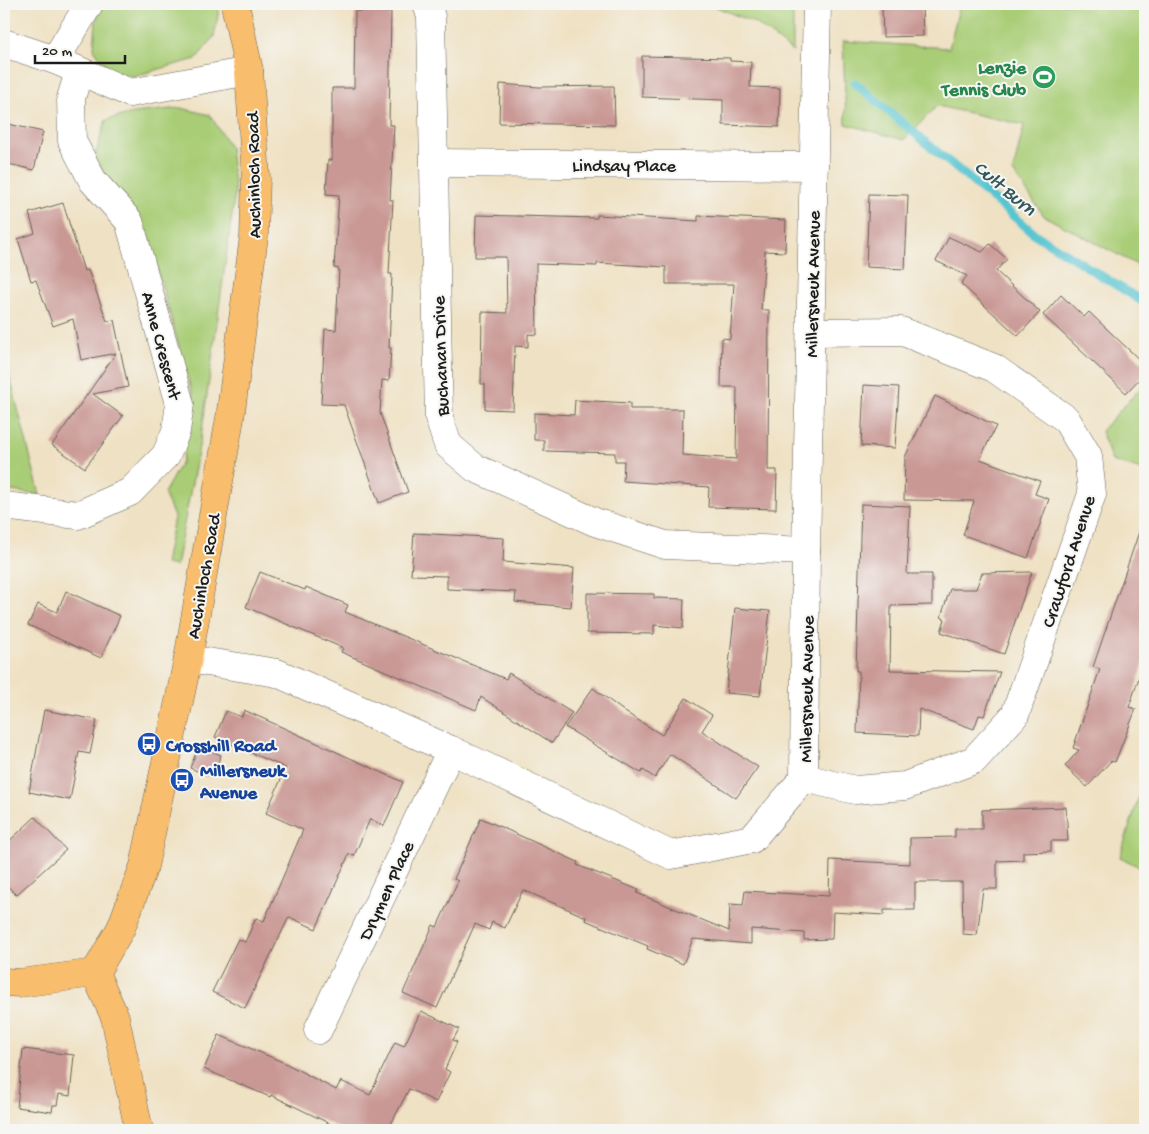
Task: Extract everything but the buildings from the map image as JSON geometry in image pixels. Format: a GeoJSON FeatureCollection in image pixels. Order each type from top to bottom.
{"type":"FeatureCollection","features":[{"type":"Feature","properties":{"kind":"main road","name":"Auchinloch Road"},"geometry":{"type":"LineString","coordinates":[[95,973],[121,928],[144,866],[188,659],[230,418],[254,236],[256,178],[249,71],[235,4]]}},
{"type":"Feature","properties":{"kind":"main road"},"geometry":{"type":"LineString","coordinates":[[4,982],[20,983],[95,973],[115,1016],[139,1130]]}},
{"type":"Feature","properties":{"kind":"street"},"geometry":{"type":"LineString","coordinates":[[55,60],[89,4]]}},
{"type":"Feature","properties":{"kind":"street","name":"Buchanan Drive"},"geometry":{"type":"LineString","coordinates":[[427,4],[431,18],[435,163],[438,418],[448,445],[475,468],[594,522],[665,545],[806,551]]}},
{"type":"Feature","properties":{"kind":"street","name":"Millersneuk Avenue"},"geometry":{"type":"LineString","coordinates":[[188,659],[277,673],[451,750],[672,855],[752,839],[804,778],[806,551],[817,4]]}},
{"type":"Feature","properties":{"kind":"street"},"geometry":{"type":"LineString","coordinates":[[4,43],[55,60],[130,93],[249,71]]}},
{"type":"Feature","properties":{"kind":"street","name":"Anne Crescent"},"geometry":{"type":"LineString","coordinates":[[4,506],[78,515],[113,500],[130,492],[166,455],[176,431],[180,404],[129,221],[93,181],[72,141],[71,98],[79,72]]}},
{"type":"Feature","properties":{"kind":"street","name":"Lindsay Place"},"geometry":{"type":"LineString","coordinates":[[435,163],[814,166]]}},
{"type":"Feature","properties":{"kind":"street","name":"Crawford Avenue"},"geometry":{"type":"LineString","coordinates":[[804,778],[855,790],[905,786],[974,760],[1015,715],[1092,494],[1088,456],[1066,419],[994,368],[901,331],[811,332]]}},
{"type":"Feature","properties":{"kind":"street","name":"Drymen Place"},"geometry":{"type":"LineString","coordinates":[[318,1030],[451,750]]}},
{"type":"Feature","properties":{"kind":"green space"},"geometry":{"type":"Polygon","coordinates":[[[104,4],[218,4],[219,10],[214,37],[196,59],[134,76],[110,72],[94,49],[96,20],[104,4]]]}},
{"type":"Feature","properties":{"kind":"green space"},"geometry":{"type":"Polygon","coordinates":[[[709,4],[793,4],[793,52],[757,24],[709,4]]]}},
{"type":"Feature","properties":{"kind":"green space","name":"Lenzie Tennis Club"},"geometry":{"type":"Polygon","coordinates":[[[960,4],[1145,4],[1145,269],[1044,216],[1013,172],[1024,125],[937,106],[904,140],[846,124],[843,41],[949,48],[960,4]]]}},
{"type":"Feature","properties":{"kind":"green space"},"geometry":{"type":"Polygon","coordinates":[[[181,108],[210,115],[230,147],[235,193],[202,431],[176,566],[165,564],[174,517],[164,493],[182,461],[189,429],[193,396],[147,233],[94,159],[106,120],[133,113],[181,108]]]}},
{"type":"Feature","properties":{"kind":"green space"},"geometry":{"type":"Polygon","coordinates":[[[4,354],[40,495],[4,490],[4,354]]]}},
{"type":"Feature","properties":{"kind":"green space"},"geometry":{"type":"Polygon","coordinates":[[[1145,383],[1145,471],[1112,461],[1101,431],[1145,383]]]}},
{"type":"Feature","properties":{"kind":"green space"},"geometry":{"type":"Polygon","coordinates":[[[1145,776],[1145,870],[1120,857],[1145,776]]]}},
{"type":"Feature","properties":{"kind":"waterway","name":"Cult Burn"},"geometry":{"type":"LineString","coordinates":[[758,4],[764,8]]}},
{"type":"Feature","properties":{"kind":"waterway","name":"Cult Burn"},"geometry":{"type":"LineString","coordinates":[[855,83],[1036,235],[1145,303]]}},
{"type":"Feature","properties":{"kind":"place","name":"Lenzie Tennis Club"},"geometry":{"type":"Point","coordinates":[1044,77]}},
{"type":"Feature","properties":{"kind":"place","name":"Crosshill Road"},"geometry":{"type":"Point","coordinates":[149,744]}},
{"type":"Feature","properties":{"kind":"place","name":"Millersneuk Avenue"},"geometry":{"type":"Point","coordinates":[182,780]}}]}
